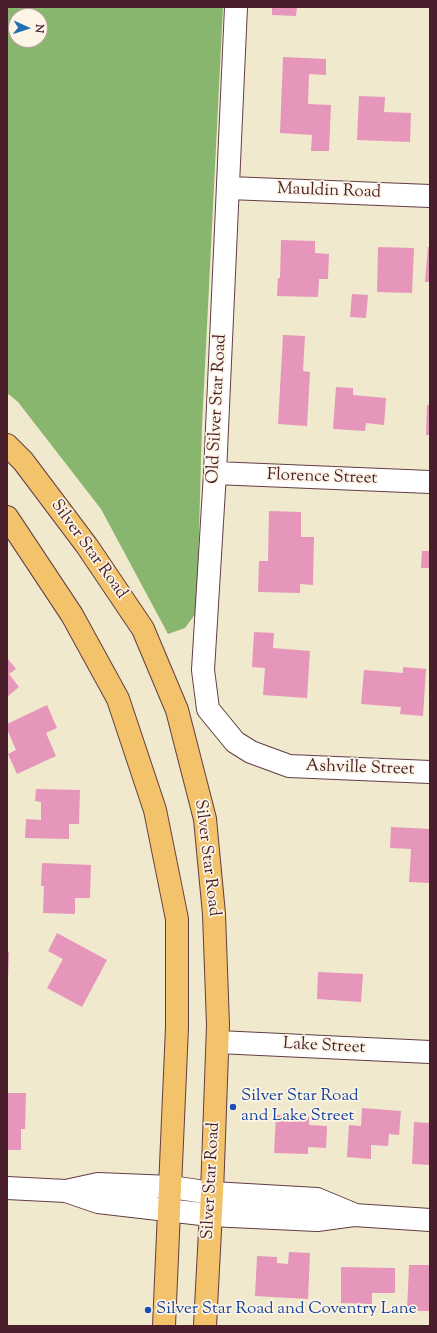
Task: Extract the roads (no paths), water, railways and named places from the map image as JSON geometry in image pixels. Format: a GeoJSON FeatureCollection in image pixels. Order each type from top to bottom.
{"type":"FeatureCollection","features":[{"type":"Feature","properties":{"kind":"main road","name":"Silver Star Road"},"geometry":{"type":"LineString","coordinates":[[7,445],[23,461],[88,546],[143,629],[177,710],[205,820],[214,914],[218,1025],[212,1193],[205,1326]]}},
{"type":"Feature","properties":{"kind":"main road"},"geometry":{"type":"LineString","coordinates":[[7,517],[72,615],[118,699],[155,810],[177,919],[177,1027],[164,1326]]}},
{"type":"Feature","properties":{"kind":"street","name":"Old Silver Star Road"},"geometry":{"type":"LineString","coordinates":[[236,7],[215,473],[203,670],[208,709],[235,742],[251,752],[289,766]]}},
{"type":"Feature","properties":{"kind":"street","name":"Mauldin Road"},"geometry":{"type":"LineString","coordinates":[[229,188],[430,196]]}},
{"type":"Feature","properties":{"kind":"street","name":"Florence Street"},"geometry":{"type":"LineString","coordinates":[[215,473],[430,482]]}},
{"type":"Feature","properties":{"kind":"street","name":"Ashville Street"},"geometry":{"type":"LineString","coordinates":[[289,766],[430,772]]}},
{"type":"Feature","properties":{"kind":"street","name":"Lake Street"},"geometry":{"type":"LineString","coordinates":[[218,1042],[430,1052]]}},
{"type":"Feature","properties":{"kind":"street"},"geometry":{"type":"LineString","coordinates":[[7,1188],[66,1191],[98,1184],[171,1187],[212,1193],[317,1199],[354,1215]]}},
{"type":"Feature","properties":{"kind":"street"},"geometry":{"type":"LineString","coordinates":[[66,1191],[98,1202],[210,1215],[317,1220],[354,1215],[430,1220]]}},
{"type":"Feature","properties":{"kind":"place","name":"Silver Star Road and Lake Street"},"geometry":{"type":"Point","coordinates":[233,1107]}},
{"type":"Feature","properties":{"kind":"place","name":"Silver Star Road and Coventry Lane"},"geometry":{"type":"Point","coordinates":[148,1310]}}]}
